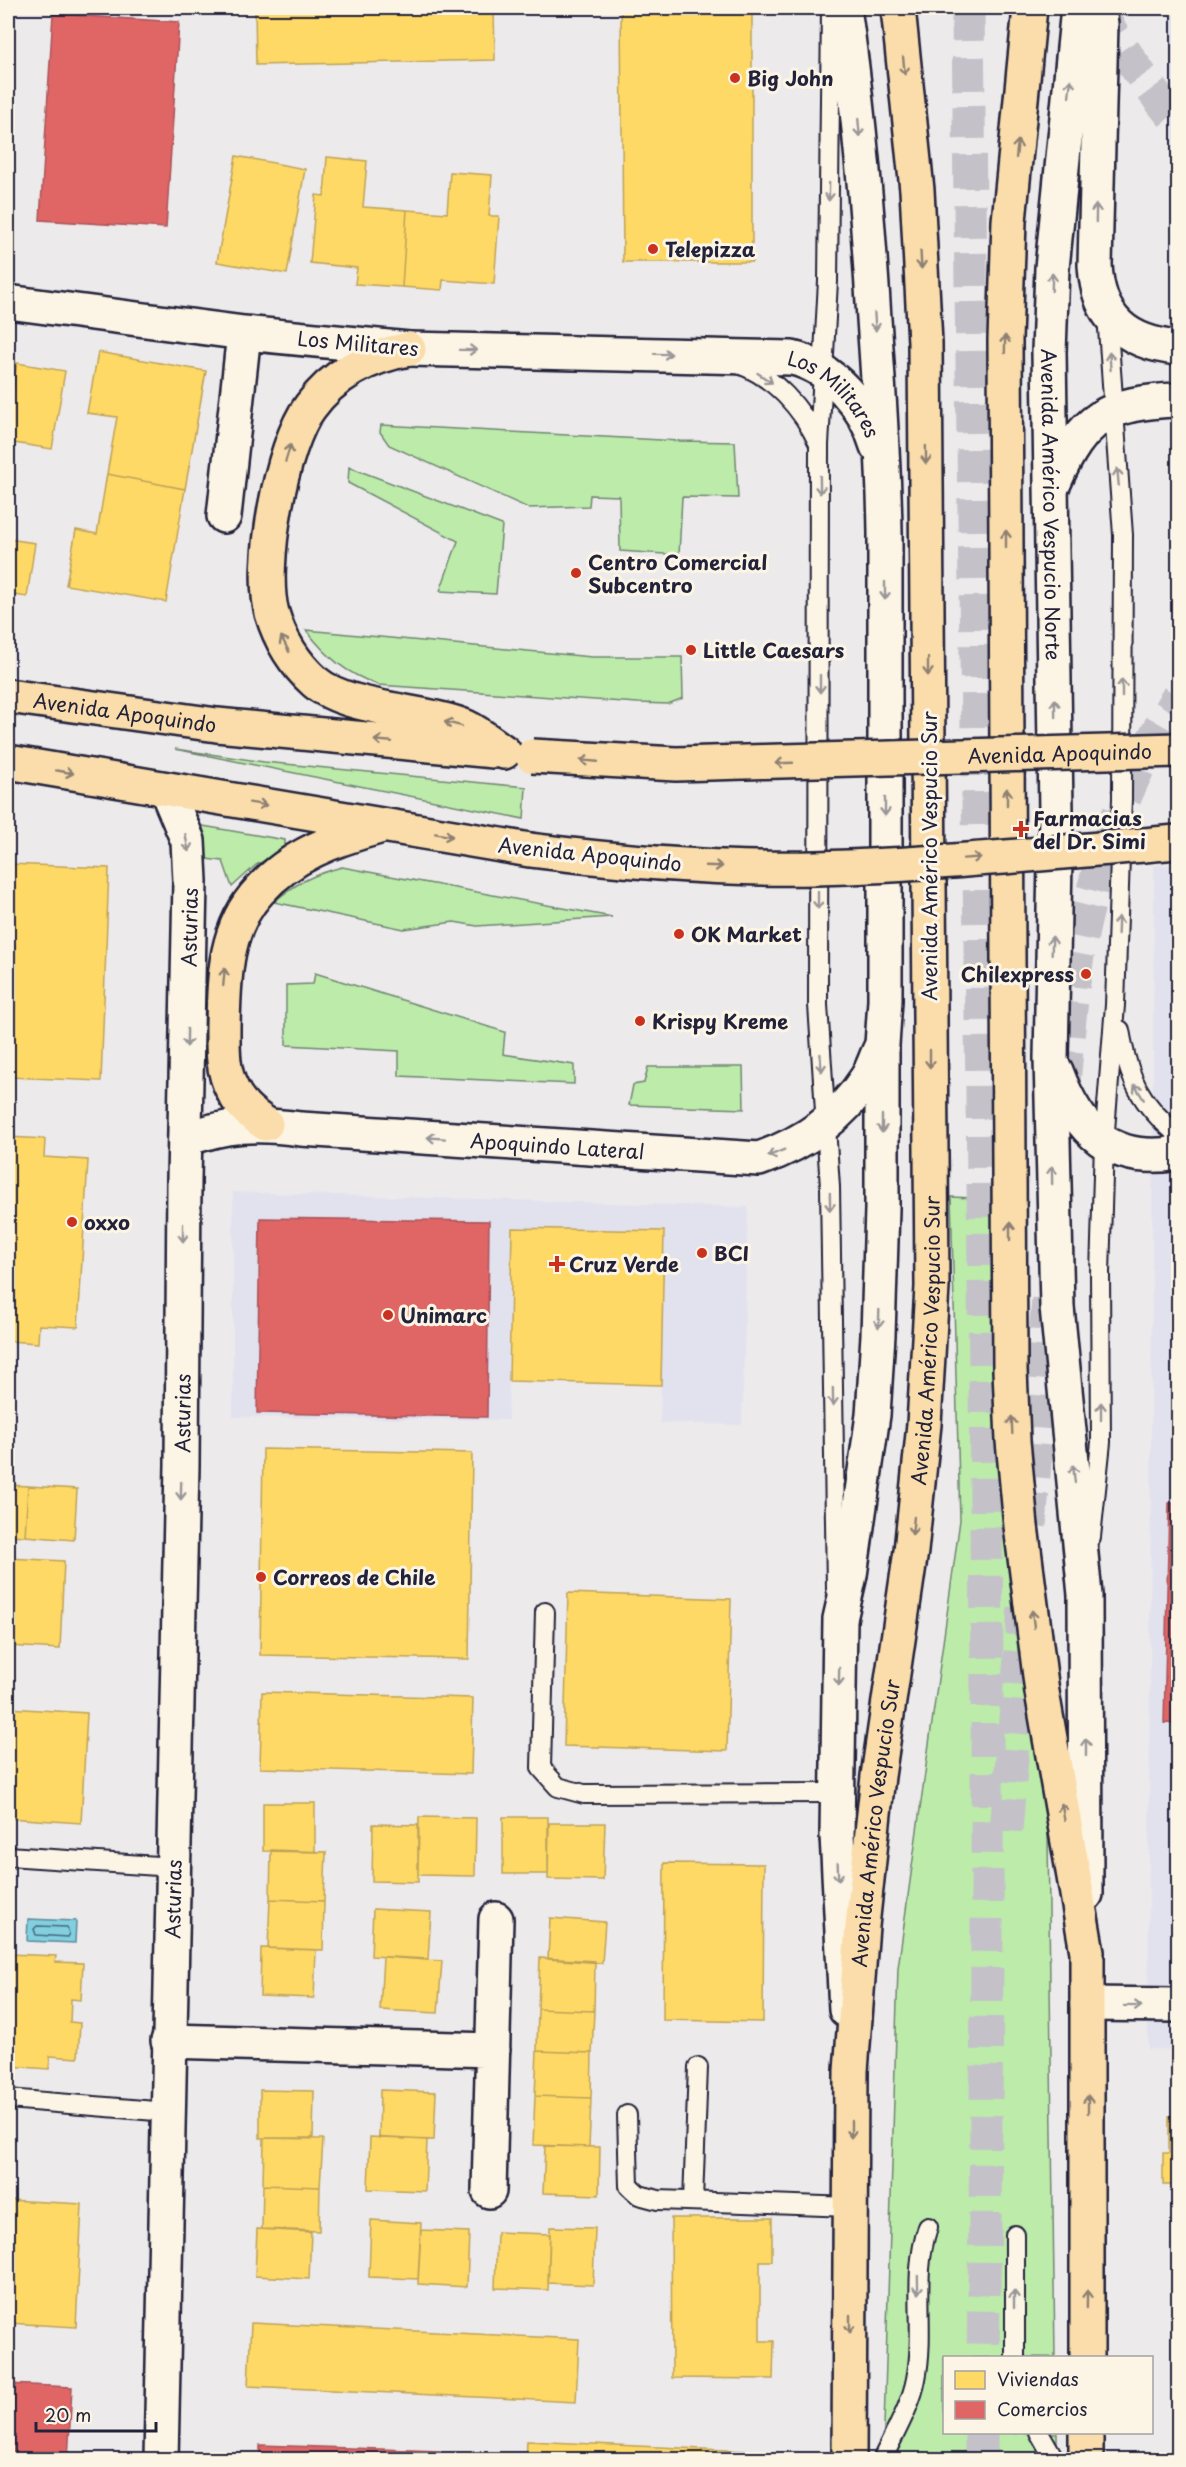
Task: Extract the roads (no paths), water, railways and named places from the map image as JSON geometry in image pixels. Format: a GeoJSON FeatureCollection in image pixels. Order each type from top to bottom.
{"type":"FeatureCollection","features":[{"type":"Feature","properties":{"kind":"main road","name":"Avenida Américo Vespucio Sur"},"geometry":{"type":"LineString","coordinates":[[849,2460],[851,2071],[870,1842],[911,1551],[924,1424],[932,1275],[922,267],[917,190],[898,8]]}},
{"type":"Feature","properties":{"kind":"main road"},"geometry":{"type":"LineString","coordinates":[[1030,8],[1010,221],[1005,340],[1008,1002],[1013,1442],[1042,1692],[1087,1952],[1087,2356]]}},
{"type":"Feature","properties":{"kind":"main road"},"geometry":{"type":"LineString","coordinates":[[409,349],[386,353],[344,374],[326,388],[309,408],[296,430],[286,454],[273,528],[269,568],[272,612],[282,639],[294,660],[316,683],[343,697],[466,727],[518,754]]}},
{"type":"Feature","properties":{"kind":"main road","name":"Avenida Apoquindo"},"geometry":{"type":"LineString","coordinates":[[8,696],[218,725],[518,754],[676,764],[1179,750]]}},
{"type":"Feature","properties":{"kind":"main road","name":"Avenida Apoquindo"},"geometry":{"type":"LineString","coordinates":[[8,762],[530,850],[679,865],[815,868],[879,866],[1179,842]]}},
{"type":"Feature","properties":{"kind":"main road"},"geometry":{"type":"LineString","coordinates":[[266,1124],[240,1104],[225,1070],[224,983],[226,959],[232,936],[250,901],[277,872],[325,844],[386,825]]}},
{"type":"Feature","properties":{"kind":"main road"},"geometry":{"type":"LineString","coordinates":[[1086,2434],[1086,2460]]}},
{"type":"Feature","properties":{"kind":"street"},"geometry":{"type":"LineString","coordinates":[[843,8],[856,87],[884,474]]}},
{"type":"Feature","properties":{"kind":"street","name":"Avenida Américo Vespucio Norte"},"geometry":{"type":"LineString","coordinates":[[1051,1058],[1050,1004],[1056,812],[1049,352],[1052,268],[1078,8]]}},
{"type":"Feature","properties":{"kind":"street"},"geometry":{"type":"LineString","coordinates":[[1098,8],[1101,24],[1095,265],[1100,297],[1107,312],[1116,323],[1138,339],[1152,344],[1179,348]]}},
{"type":"Feature","properties":{"kind":"street","name":"Los Militares"},"geometry":{"type":"LineString","coordinates":[[8,302],[244,333],[409,349],[792,358],[809,362],[824,371],[855,403],[873,432],[884,474]]}},
{"type":"Feature","properties":{"kind":"street"},"geometry":{"type":"LineString","coordinates":[[224,516],[244,333]]}},
{"type":"Feature","properties":{"kind":"street"},"geometry":{"type":"LineString","coordinates":[[1052,488],[1068,454],[1084,431],[1096,419],[1113,411],[1148,402],[1179,400]]}},
{"type":"Feature","properties":{"kind":"street","name":"Avenida Américo Vespucio Sur"},"geometry":{"type":"LineString","coordinates":[[851,2071],[840,1925],[837,1793],[840,1619],[850,1575],[873,1415],[878,1335],[882,1209],[882,1045],[885,999],[884,474]]}},
{"type":"Feature","properties":{"kind":"street","name":"Asturias"},"geometry":{"type":"LineString","coordinates":[[161,2460],[168,2041],[182,1465],[190,881],[188,841],[166,789]]}},
{"type":"Feature","properties":{"kind":"street","name":"Apoquindo Lateral"},"geometry":{"type":"LineString","coordinates":[[185,1140],[218,1128],[242,1124],[266,1124],[301,1129],[759,1159],[781,1152],[805,1139],[826,1123],[848,1102],[867,1078],[882,1045]]}},
{"type":"Feature","properties":{"kind":"street"},"geometry":{"type":"LineString","coordinates":[[1051,1058],[1057,1307],[1085,1595],[1087,1952]]}},
{"type":"Feature","properties":{"kind":"street"},"geometry":{"type":"LineString","coordinates":[[1051,1058],[1060,1084],[1079,1119],[1104,1143],[1121,1152],[1140,1156],[1158,1157],[1179,1153]]}},
{"type":"Feature","properties":{"kind":"street"},"geometry":{"type":"LineString","coordinates":[[489,2192],[496,1919]]}},
{"type":"Feature","properties":{"kind":"street"},"geometry":{"type":"LineString","coordinates":[[1087,2004],[1179,2005]]}},
{"type":"Feature","properties":{"kind":"street"},"geometry":{"type":"LineString","coordinates":[[168,2041],[493,2050]]}},
{"type":"Feature","properties":{"kind":"lane"},"geometry":{"type":"LineString","coordinates":[[819,445],[828,281],[831,8]]}},
{"type":"Feature","properties":{"kind":"lane"},"geometry":{"type":"LineString","coordinates":[[1085,1595],[1101,1442],[1100,1273],[1104,1143],[1115,1005],[1122,798],[1123,535],[1107,312]]}},
{"type":"Feature","properties":{"kind":"lane","name":"Los Militares"},"geometry":{"type":"LineString","coordinates":[[712,355],[748,368],[770,380],[810,425],[819,445]]}},
{"type":"Feature","properties":{"kind":"lane","name":"Avenida Américo Vespucio Sur"},"geometry":{"type":"LineString","coordinates":[[819,445],[818,1005],[830,1187],[835,1580],[840,1619]]}},
{"type":"Feature","properties":{"kind":"lane"},"geometry":{"type":"LineString","coordinates":[[1115,1005],[1125,1059],[1133,1083],[1146,1104],[1179,1135]]}},
{"type":"Feature","properties":{"kind":"lane"},"geometry":{"type":"LineString","coordinates":[[545,1612],[541,1768],[558,1787],[584,1794],[837,1793]]}},
{"type":"Feature","properties":{"kind":"lane"},"geometry":{"type":"LineString","coordinates":[[8,1856],[173,1867]]}},
{"type":"Feature","properties":{"kind":"lane"},"geometry":{"type":"LineString","coordinates":[[693,2201],[698,2067]]}},
{"type":"Feature","properties":{"kind":"lane"},"geometry":{"type":"LineString","coordinates":[[8,2099],[168,2112]]}},
{"type":"Feature","properties":{"kind":"lane"},"geometry":{"type":"LineString","coordinates":[[627,2115],[629,2186],[639,2195],[658,2200],[850,2207]]}},
{"type":"Feature","properties":{"kind":"lane"},"geometry":{"type":"LineString","coordinates":[[882,2460],[916,2380],[919,2344],[918,2270],[921,2247],[928,2228]]}},
{"type":"Feature","properties":{"kind":"lane"},"geometry":{"type":"LineString","coordinates":[[1015,2235],[1015,2356]]}},
{"type":"Feature","properties":{"kind":"lane"},"geometry":{"type":"LineString","coordinates":[[1041,2434],[1054,2460]]}},
{"type":"Feature","properties":{"kind":"water"},"geometry":{"type":"Polygon","coordinates":[[[28,1919],[76,1921],[75,1943],[27,1941],[28,1919]]]}},
{"type":"Feature","properties":{"kind":"tunnel"},"geometry":{"type":"LineString","coordinates":[[968,8],[986,1476],[987,1770],[983,2356]]}},
{"type":"Feature","properties":{"kind":"tunnel"},"geometry":{"type":"LineString","coordinates":[[1097,8],[1145,81],[1178,122]]}},
{"type":"Feature","properties":{"kind":"tunnel"},"geometry":{"type":"LineString","coordinates":[[1064,1084],[1078,956],[1093,888],[1129,789],[1160,726],[1178,696]]}},
{"type":"Feature","properties":{"kind":"tunnel"},"geometry":{"type":"LineString","coordinates":[[1030,1526],[1048,1299]]}},
{"type":"Feature","properties":{"kind":"tunnel"},"geometry":{"type":"LineString","coordinates":[[1006,1831],[1024,1608]]}},
{"type":"Feature","properties":{"kind":"tunnel"},"geometry":{"type":"LineString","coordinates":[[981,2434],[981,2460]]}},
{"type":"Feature","properties":{"kind":"place","name":"Big John"},"geometry":{"type":"Point","coordinates":[735,78]}},
{"type":"Feature","properties":{"kind":"place","name":"Telepizza"},"geometry":{"type":"Point","coordinates":[653,249]}},
{"type":"Feature","properties":{"kind":"place","name":"Centro Comercial Subcentro"},"geometry":{"type":"Point","coordinates":[576,573]}},
{"type":"Feature","properties":{"kind":"place","name":"Little Caesars"},"geometry":{"type":"Point","coordinates":[691,650]}},
{"type":"Feature","properties":{"kind":"place","name":"Farmacias del Dr. Simi"},"geometry":{"type":"Point","coordinates":[1021,829]}},
{"type":"Feature","properties":{"kind":"place","name":"OK Market"},"geometry":{"type":"Point","coordinates":[679,934]}},
{"type":"Feature","properties":{"kind":"place","name":"Chilexpress"},"geometry":{"type":"Point","coordinates":[1086,974]}},
{"type":"Feature","properties":{"kind":"place","name":"Krispy Kreme"},"geometry":{"type":"Point","coordinates":[640,1021]}},
{"type":"Feature","properties":{"kind":"place","name":"oxxo"},"geometry":{"type":"Point","coordinates":[72,1222]}},
{"type":"Feature","properties":{"kind":"place","name":"BCI"},"geometry":{"type":"Point","coordinates":[702,1253]}},
{"type":"Feature","properties":{"kind":"place","name":"Cruz Verde"},"geometry":{"type":"Point","coordinates":[557,1264]}},
{"type":"Feature","properties":{"kind":"place","name":"Unimarc"},"geometry":{"type":"Point","coordinates":[388,1315]}},
{"type":"Feature","properties":{"kind":"place","name":"Correos de Chile"},"geometry":{"type":"Point","coordinates":[261,1577]}}]}
